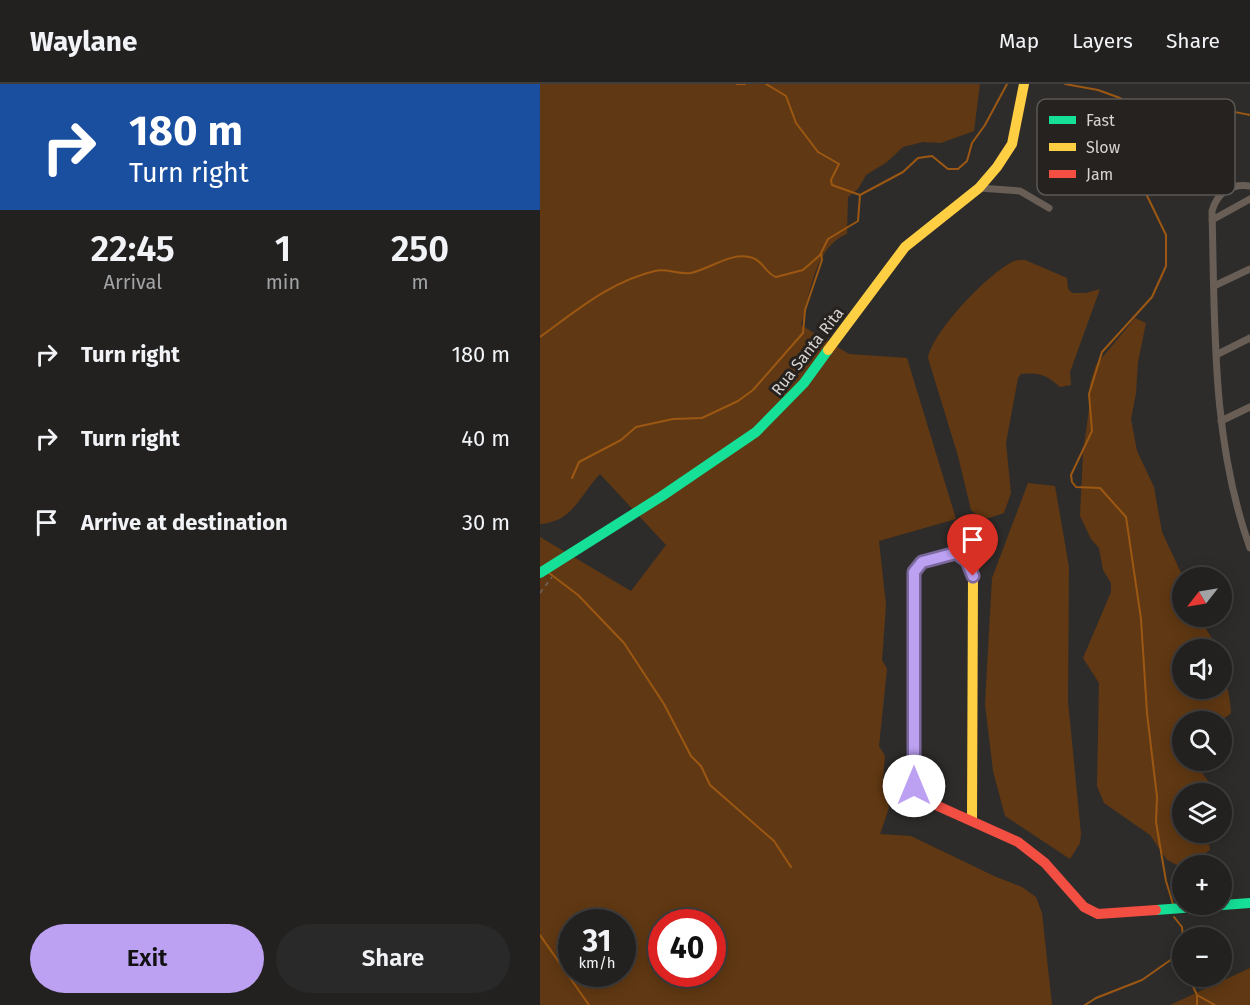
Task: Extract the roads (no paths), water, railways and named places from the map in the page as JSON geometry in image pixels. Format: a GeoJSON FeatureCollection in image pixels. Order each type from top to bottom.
{"type":"FeatureCollection","features":[{"type":"Feature","properties":{"kind":"street","name":"Rua Santa Rita"},"geometry":{"type":"LineString","coordinates":[[540,573],[559,563],[708,465],[756,432],[776,414],[804,383],[898,255],[914,239],[979,188],[997,167],[1011,144],[1024,84]]}},
{"type":"Feature","properties":{"kind":"street"},"geometry":{"type":"LineString","coordinates":[[979,188],[1020,191],[1050,208]]}},
{"type":"Feature","properties":{"kind":"street"},"geometry":{"type":"LineString","coordinates":[[1220,195],[1214,205],[1212,220],[1216,355],[1221,421],[1232,489],[1250,548]]}},
{"type":"Feature","properties":{"kind":"street"},"geometry":{"type":"LineString","coordinates":[[1212,220],[1250,199]]}},
{"type":"Feature","properties":{"kind":"street"},"geometry":{"type":"LineString","coordinates":[[1214,286],[1250,269]]}},
{"type":"Feature","properties":{"kind":"street"},"geometry":{"type":"LineString","coordinates":[[1216,355],[1250,338]]}},
{"type":"Feature","properties":{"kind":"street"},"geometry":{"type":"LineString","coordinates":[[1221,421],[1250,407]]}},
{"type":"Feature","properties":{"kind":"street"},"geometry":{"type":"LineString","coordinates":[[972,821],[973,576],[967,561],[956,553],[922,562],[913,576],[914,786],[924,801],[972,821],[999,832],[1027,848],[1045,863],[1080,903],[1098,915],[1250,903]]}},
{"type":"Feature","properties":{"kind":"waterway"},"geometry":{"type":"LineString","coordinates":[[737,84],[745,84]]}},
{"type":"Feature","properties":{"kind":"waterway"},"geometry":{"type":"LineString","coordinates":[[766,84],[786,96],[796,123],[818,152],[839,164],[831,180],[832,185],[860,195]]}},
{"type":"Feature","properties":{"kind":"waterway"},"geometry":{"type":"LineString","coordinates":[[540,337],[609,289],[655,271],[691,273],[730,258],[745,256],[760,262],[769,273],[776,277],[803,270],[820,255],[828,239],[858,221],[860,195],[903,172],[918,158],[932,156],[948,169],[958,169],[967,161],[972,143],[985,125],[1007,84]]}},
{"type":"Feature","properties":{"kind":"waterway"},"geometry":{"type":"LineString","coordinates":[[1065,84],[1098,90],[1121,99]]}},
{"type":"Feature","properties":{"kind":"waterway"},"geometry":{"type":"LineString","coordinates":[[1235,112],[1250,115]]}},
{"type":"Feature","properties":{"kind":"waterway"},"geometry":{"type":"LineString","coordinates":[[1147,195],[1166,235],[1166,266],[1152,297],[1102,352],[1089,394],[1092,431],[1071,475],[1076,487],[1100,488],[1126,517],[1141,619],[1147,713],[1157,797],[1156,822],[1166,881],[1172,901]]}},
{"type":"Feature","properties":{"kind":"waterway"},"geometry":{"type":"LineString","coordinates":[[572,478],[579,462],[621,440],[636,427],[673,419],[702,418],[738,401],[753,390],[803,333],[805,310],[822,260],[821,253]]}},
{"type":"Feature","properties":{"kind":"waterway"},"geometry":{"type":"LineString","coordinates":[[549,573],[578,595],[624,643],[664,704],[691,756],[701,766],[710,785],[774,841],[791,867]]}},
{"type":"Feature","properties":{"kind":"waterway"},"geometry":{"type":"LineString","coordinates":[[1174,917],[1182,927]]}},
{"type":"Feature","properties":{"kind":"waterway"},"geometry":{"type":"LineString","coordinates":[[540,935],[589,1005]]}},
{"type":"Feature","properties":{"kind":"waterway"},"geometry":{"type":"LineString","coordinates":[[1085,1005],[1096,998],[1142,980],[1172,959]]}},
{"type":"Feature","properties":{"kind":"waterway"},"geometry":{"type":"LineString","coordinates":[[1193,987],[1197,995],[1215,1005]]}},
{"type":"Feature","properties":{"kind":"waterway"},"geometry":{"type":"LineString","coordinates":[[1197,996],[1197,1005]]}}]}
